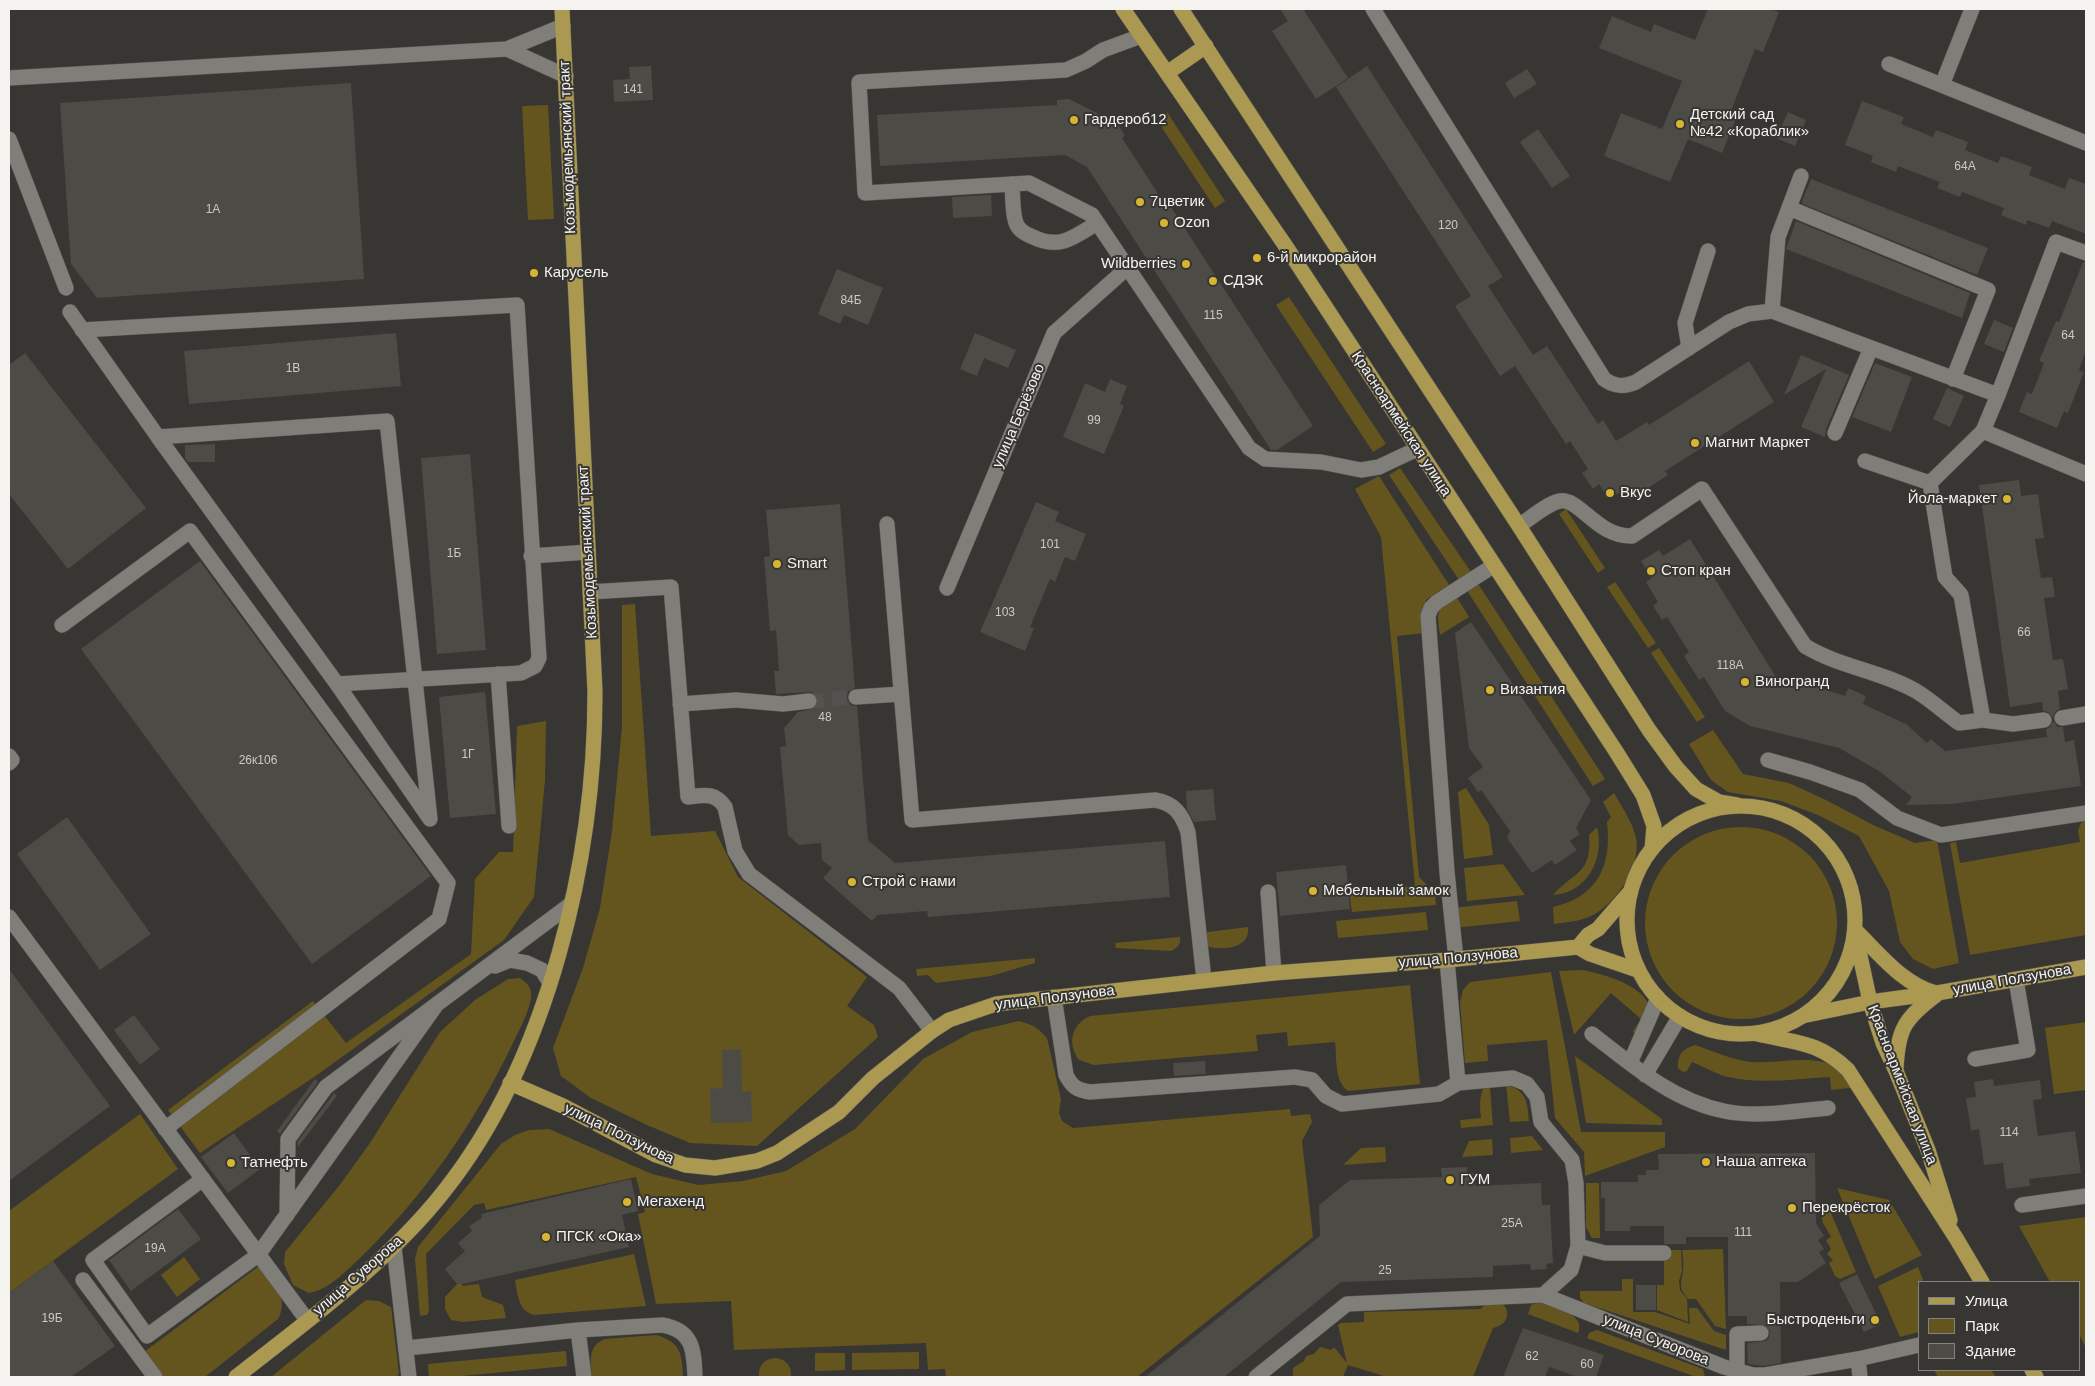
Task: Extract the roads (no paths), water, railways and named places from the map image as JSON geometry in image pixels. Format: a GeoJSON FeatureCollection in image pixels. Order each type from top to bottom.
{"type":"FeatureCollection","features":[{"type":"Feature","properties":{"kind":"main road","name":"Козьмодемьянский тракт"},"geometry":{"type":"LineString","coordinates":[[510,1083],[526,1051],[550,983],[570,904],[584,834],[593,762],[595,692],[562,9]]}},
{"type":"Feature","properties":{"kind":"main road","name":"Красноармейская улица"},"geometry":{"type":"LineString","coordinates":[[1124,9],[1287,248],[1643,794],[1654,826],[1652,849]]}},
{"type":"Feature","properties":{"kind":"main road"},"geometry":{"type":"LineString","coordinates":[[1181,9],[1519,526],[1624,693],[1676,767],[1696,789],[1719,802],[1758,807],[1779,812],[1792,818],[1816,833],[1831,849],[1842,867],[1851,887],[1855,909],[1855,930],[1851,950],[1836,982],[1819,1003],[1803,1016],[1784,1025],[1755,1034],[1720,1032],[1699,1026],[1680,1016],[1658,998],[1637,970],[1629,940],[1627,916],[1630,892],[1640,869],[1652,849],[1668,832],[1689,818],[1712,809],[1737,805]]}},
{"type":"Feature","properties":{"kind":"main road"},"geometry":{"type":"LineString","coordinates":[[1167,73],[1206,46]]}},
{"type":"Feature","properties":{"kind":"main road"},"geometry":{"type":"LineString","coordinates":[[1630,892],[1598,929],[1588,935],[1578,947],[1590,954],[1637,970]]}},
{"type":"Feature","properties":{"kind":"main road","name":"Красноармейская улица"},"geometry":{"type":"LineString","coordinates":[[1855,930],[1870,1002],[1883,1043],[1928,1150],[1956,1238]]}},
{"type":"Feature","properties":{"kind":"main road","name":"улица Ползунова"},"geometry":{"type":"LineString","coordinates":[[1855,930],[1913,983],[1927,991],[1937,993]]}},
{"type":"Feature","properties":{"kind":"main road","name":"улица Ползунова"},"geometry":{"type":"LineString","coordinates":[[510,1083],[563,1106],[656,1155],[685,1165],[715,1168],[757,1161],[789,1146],[839,1112],[873,1078],[932,1031],[949,1020],[996,1004],[1274,973],[1578,947]]}},
{"type":"Feature","properties":{"kind":"main road","name":"улица Ползунова"},"geometry":{"type":"LineString","coordinates":[[1803,1016],[1870,1002],[1937,993],[2086,967]]}},
{"type":"Feature","properties":{"kind":"main road","name":"улица Ползунова"},"geometry":{"type":"LineString","coordinates":[[1896,1071],[1898,1044],[1907,1020],[1937,993]]}},
{"type":"Feature","properties":{"kind":"main road","name":"Красноармейская улица"},"geometry":{"type":"LineString","coordinates":[[1755,1034],[1811,1044],[1835,1058],[1848,1070],[1956,1238],[1981,1281]]}},
{"type":"Feature","properties":{"kind":"main road","name":"улица Суворова"},"geometry":{"type":"LineString","coordinates":[[236,1377],[394,1247],[445,1191],[481,1139],[510,1083]]}},
{"type":"Feature","properties":{"kind":"street"},"geometry":{"type":"LineString","coordinates":[[1373,9],[1604,379],[1611,384],[1627,386],[1729,322],[1748,314],[1772,310],[1998,395]]}},
{"type":"Feature","properties":{"kind":"street"},"geometry":{"type":"LineString","coordinates":[[1942,85],[1972,9]]}},
{"type":"Feature","properties":{"kind":"street"},"geometry":{"type":"LineString","coordinates":[[9,78],[507,49],[563,26]]}},
{"type":"Feature","properties":{"kind":"street"},"geometry":{"type":"LineString","coordinates":[[1141,36],[1103,50],[1086,61],[1066,70],[859,82],[865,193],[1028,183],[1092,215],[1249,448],[1265,459],[1335,464],[1361,470],[1379,467],[1417,449]]}},
{"type":"Feature","properties":{"kind":"street"},"geometry":{"type":"LineString","coordinates":[[507,49],[566,76]]}},
{"type":"Feature","properties":{"kind":"street"},"geometry":{"type":"LineString","coordinates":[[1889,64],[2086,143]]}},
{"type":"Feature","properties":{"kind":"street"},"geometry":{"type":"LineString","coordinates":[[9,139],[66,288]]}},
{"type":"Feature","properties":{"kind":"street"},"geometry":{"type":"LineString","coordinates":[[1772,310],[1778,237],[1801,176]]}},
{"type":"Feature","properties":{"kind":"street"},"geometry":{"type":"LineString","coordinates":[[1012,184],[1015,222],[1023,233],[1046,243],[1065,242],[1097,224]]}},
{"type":"Feature","properties":{"kind":"street"},"geometry":{"type":"LineString","coordinates":[[1789,208],[1988,290],[1953,378]]}},
{"type":"Feature","properties":{"kind":"street"},"geometry":{"type":"LineString","coordinates":[[1930,483],[1983,431],[2056,242],[2086,253]]}},
{"type":"Feature","properties":{"kind":"street"},"geometry":{"type":"LineString","coordinates":[[1689,348],[1685,323],[1708,251]]}},
{"type":"Feature","properties":{"kind":"street","name":"улица Берёзово"},"geometry":{"type":"LineString","coordinates":[[946,588],[1054,333],[1126,268]]}},
{"type":"Feature","properties":{"kind":"street"},"geometry":{"type":"LineString","coordinates":[[82,330],[517,305],[531,556],[540,650],[539,658],[535,666],[529,670],[498,674],[336,684]]}},
{"type":"Feature","properties":{"kind":"street"},"geometry":{"type":"LineString","coordinates":[[70,312],[158,437],[336,684],[430,819],[387,421],[158,437]]}},
{"type":"Feature","properties":{"kind":"street"},"geometry":{"type":"LineString","coordinates":[[1835,433],[1871,348]]}},
{"type":"Feature","properties":{"kind":"street"},"geometry":{"type":"LineString","coordinates":[[1983,431],[2086,474]]}},
{"type":"Feature","properties":{"kind":"street"},"geometry":{"type":"LineString","coordinates":[[1864,461],[1930,483]]}},
{"type":"Feature","properties":{"kind":"street"},"geometry":{"type":"LineString","coordinates":[[1930,483],[1945,577],[1961,595],[1983,720]]}},
{"type":"Feature","properties":{"kind":"street"},"geometry":{"type":"LineString","coordinates":[[1519,526],[1554,503],[1566,501],[1573,504],[1611,533],[1632,536],[1702,489],[1805,646],[1823,657],[1916,691],[1960,724],[1983,720],[2013,724],[2044,720]]}},
{"type":"Feature","properties":{"kind":"street"},"geometry":{"type":"LineString","coordinates":[[887,524],[912,820],[1155,800],[1165,802],[1176,809],[1184,820],[1188,832],[1204,980]]}},
{"type":"Feature","properties":{"kind":"street"},"geometry":{"type":"LineString","coordinates":[[62,625],[190,531],[448,882],[439,918],[165,1129]]}},
{"type":"Feature","properties":{"kind":"street"},"geometry":{"type":"LineString","coordinates":[[531,556],[588,552]]}},
{"type":"Feature","properties":{"kind":"street"},"geometry":{"type":"LineString","coordinates":[[1458,1083],[1447,872],[1428,616],[1431,608],[1437,602],[1493,566]]}},
{"type":"Feature","properties":{"kind":"street"},"geometry":{"type":"LineString","coordinates":[[590,592],[671,587],[688,797],[715,796],[725,807],[736,851],[749,874],[899,988],[932,1031]]}},
{"type":"Feature","properties":{"kind":"street"},"geometry":{"type":"LineString","coordinates":[[498,674],[509,826]]}},
{"type":"Feature","properties":{"kind":"street"},"geometry":{"type":"LineString","coordinates":[[856,697],[901,694]]}},
{"type":"Feature","properties":{"kind":"street"},"geometry":{"type":"LineString","coordinates":[[680,704],[736,700],[783,704],[809,701]]}},
{"type":"Feature","properties":{"kind":"street"},"geometry":{"type":"LineString","coordinates":[[2062,718],[2086,714]]}},
{"type":"Feature","properties":{"kind":"street"},"geometry":{"type":"LineString","coordinates":[[9,756],[12,760],[9,763]]}},
{"type":"Feature","properties":{"kind":"street"},"geometry":{"type":"LineString","coordinates":[[1768,760],[1810,772],[1860,790],[1897,818],[1941,835],[2086,813]]}},
{"type":"Feature","properties":{"kind":"street"},"geometry":{"type":"LineString","coordinates":[[1268,892],[1274,973]]}},
{"type":"Feature","properties":{"kind":"street"},"geometry":{"type":"LineString","coordinates":[[287,1214],[288,1139],[326,1087],[570,904]]}},
{"type":"Feature","properties":{"kind":"street"},"geometry":{"type":"LineString","coordinates":[[9,917],[307,1320]]}},
{"type":"Feature","properties":{"kind":"street"},"geometry":{"type":"LineString","coordinates":[[482,970],[510,960],[527,963],[542,970],[550,983]]}},
{"type":"Feature","properties":{"kind":"street"},"geometry":{"type":"LineString","coordinates":[[1975,1059],[2028,1050],[2016,980]]}},
{"type":"Feature","properties":{"kind":"street"},"geometry":{"type":"LineString","coordinates":[[1054,997],[1066,1076],[1070,1085],[1079,1091],[1090,1092],[1295,1077],[1312,1080],[1326,1096],[1342,1104],[1440,1094],[1458,1083],[1512,1078],[1527,1084],[1538,1097],[1541,1122],[1572,1160],[1576,1183],[1578,1246],[1571,1270],[1543,1295],[1347,1304],[1256,1377]]}},
{"type":"Feature","properties":{"kind":"street"},"geometry":{"type":"LineString","coordinates":[[1630,1063],[1658,998]]}},
{"type":"Feature","properties":{"kind":"street"},"geometry":{"type":"LineString","coordinates":[[203,1180],[93,1260],[147,1336],[258,1254],[437,1004]]}},
{"type":"Feature","properties":{"kind":"street"},"geometry":{"type":"LineString","coordinates":[[1645,1075],[1680,1016]]}},
{"type":"Feature","properties":{"kind":"street"},"geometry":{"type":"LineString","coordinates":[[1592,1034],[1645,1075],[1686,1098],[1723,1111],[1758,1114],[1828,1108]]}},
{"type":"Feature","properties":{"kind":"street"},"geometry":{"type":"LineString","coordinates":[[2022,1205],[2086,1196]]}},
{"type":"Feature","properties":{"kind":"street"},"geometry":{"type":"LineString","coordinates":[[1578,1246],[1605,1253],[1664,1253]]}},
{"type":"Feature","properties":{"kind":"street"},"geometry":{"type":"LineString","coordinates":[[394,1247],[409,1377]]}},
{"type":"Feature","properties":{"kind":"street"},"geometry":{"type":"LineString","coordinates":[[82,1280],[149,1375]]}},
{"type":"Feature","properties":{"kind":"street","name":"улица Суворова"},"geometry":{"type":"LineString","coordinates":[[1543,1295],[1727,1372],[1766,1375],[1858,1360],[1918,1345]]}},
{"type":"Feature","properties":{"kind":"street"},"geometry":{"type":"LineString","coordinates":[[407,1348],[578,1330],[662,1325],[674,1327],[684,1335],[693,1349],[695,1377]]}},
{"type":"Feature","properties":{"kind":"street"},"geometry":{"type":"LineString","coordinates":[[578,1330],[584,1377]]}},
{"type":"Feature","properties":{"kind":"street"},"geometry":{"type":"LineString","coordinates":[[1727,1372],[1737,1334],[1760,1333]]}},
{"type":"Feature","properties":{"kind":"street"},"geometry":{"type":"LineString","coordinates":[[1858,1360],[1860,1377]]}},
{"type":"Feature","properties":{"kind":"tunnel"},"geometry":{"type":"LineString","coordinates":[[809,701],[856,697]]}},
{"type":"Feature","properties":{"kind":"place","name":"Гардероб12"},"geometry":{"type":"Point","coordinates":[1074,120]}},
{"type":"Feature","properties":{"kind":"place","name":"Детский сад №42 «Кораблик»"},"geometry":{"type":"Point","coordinates":[1680,124]}},
{"type":"Feature","properties":{"kind":"place","name":"7цветик"},"geometry":{"type":"Point","coordinates":[1140,202]}},
{"type":"Feature","properties":{"kind":"place","name":"Ozon"},"geometry":{"type":"Point","coordinates":[1164,223]}},
{"type":"Feature","properties":{"kind":"place","name":"6-й микрорайон"},"geometry":{"type":"Point","coordinates":[1257,258]}},
{"type":"Feature","properties":{"kind":"place","name":"Wildberries"},"geometry":{"type":"Point","coordinates":[1186,264]}},
{"type":"Feature","properties":{"kind":"place","name":"Карусель"},"geometry":{"type":"Point","coordinates":[534,273]}},
{"type":"Feature","properties":{"kind":"place","name":"СДЭК"},"geometry":{"type":"Point","coordinates":[1213,281]}},
{"type":"Feature","properties":{"kind":"place","name":"Магнит Маркет"},"geometry":{"type":"Point","coordinates":[1695,443]}},
{"type":"Feature","properties":{"kind":"place","name":"Вкус"},"geometry":{"type":"Point","coordinates":[1610,493]}},
{"type":"Feature","properties":{"kind":"place","name":"Йола-маркет"},"geometry":{"type":"Point","coordinates":[2007,499]}},
{"type":"Feature","properties":{"kind":"place","name":"Smart"},"geometry":{"type":"Point","coordinates":[777,564]}},
{"type":"Feature","properties":{"kind":"place","name":"Стоп кран"},"geometry":{"type":"Point","coordinates":[1651,571]}},
{"type":"Feature","properties":{"kind":"place","name":"Виногранд"},"geometry":{"type":"Point","coordinates":[1745,682]}},
{"type":"Feature","properties":{"kind":"place","name":"Византия"},"geometry":{"type":"Point","coordinates":[1490,690]}},
{"type":"Feature","properties":{"kind":"place","name":"Строй с нами"},"geometry":{"type":"Point","coordinates":[852,882]}},
{"type":"Feature","properties":{"kind":"place","name":"Мебельный замок"},"geometry":{"type":"Point","coordinates":[1313,891]}},
{"type":"Feature","properties":{"kind":"place","name":"Наша аптека"},"geometry":{"type":"Point","coordinates":[1706,1162]}},
{"type":"Feature","properties":{"kind":"place","name":"Татнефть"},"geometry":{"type":"Point","coordinates":[231,1163]}},
{"type":"Feature","properties":{"kind":"place","name":"ГУМ"},"geometry":{"type":"Point","coordinates":[1450,1180]}},
{"type":"Feature","properties":{"kind":"place","name":"Мегахенд"},"geometry":{"type":"Point","coordinates":[627,1202]}},
{"type":"Feature","properties":{"kind":"place","name":"Перекрёсток"},"geometry":{"type":"Point","coordinates":[1792,1208]}},
{"type":"Feature","properties":{"kind":"place","name":"ПГСК «Ока»"},"geometry":{"type":"Point","coordinates":[546,1237]}},
{"type":"Feature","properties":{"kind":"place","name":"Быстроденьги"},"geometry":{"type":"Point","coordinates":[1875,1320]}}]}
